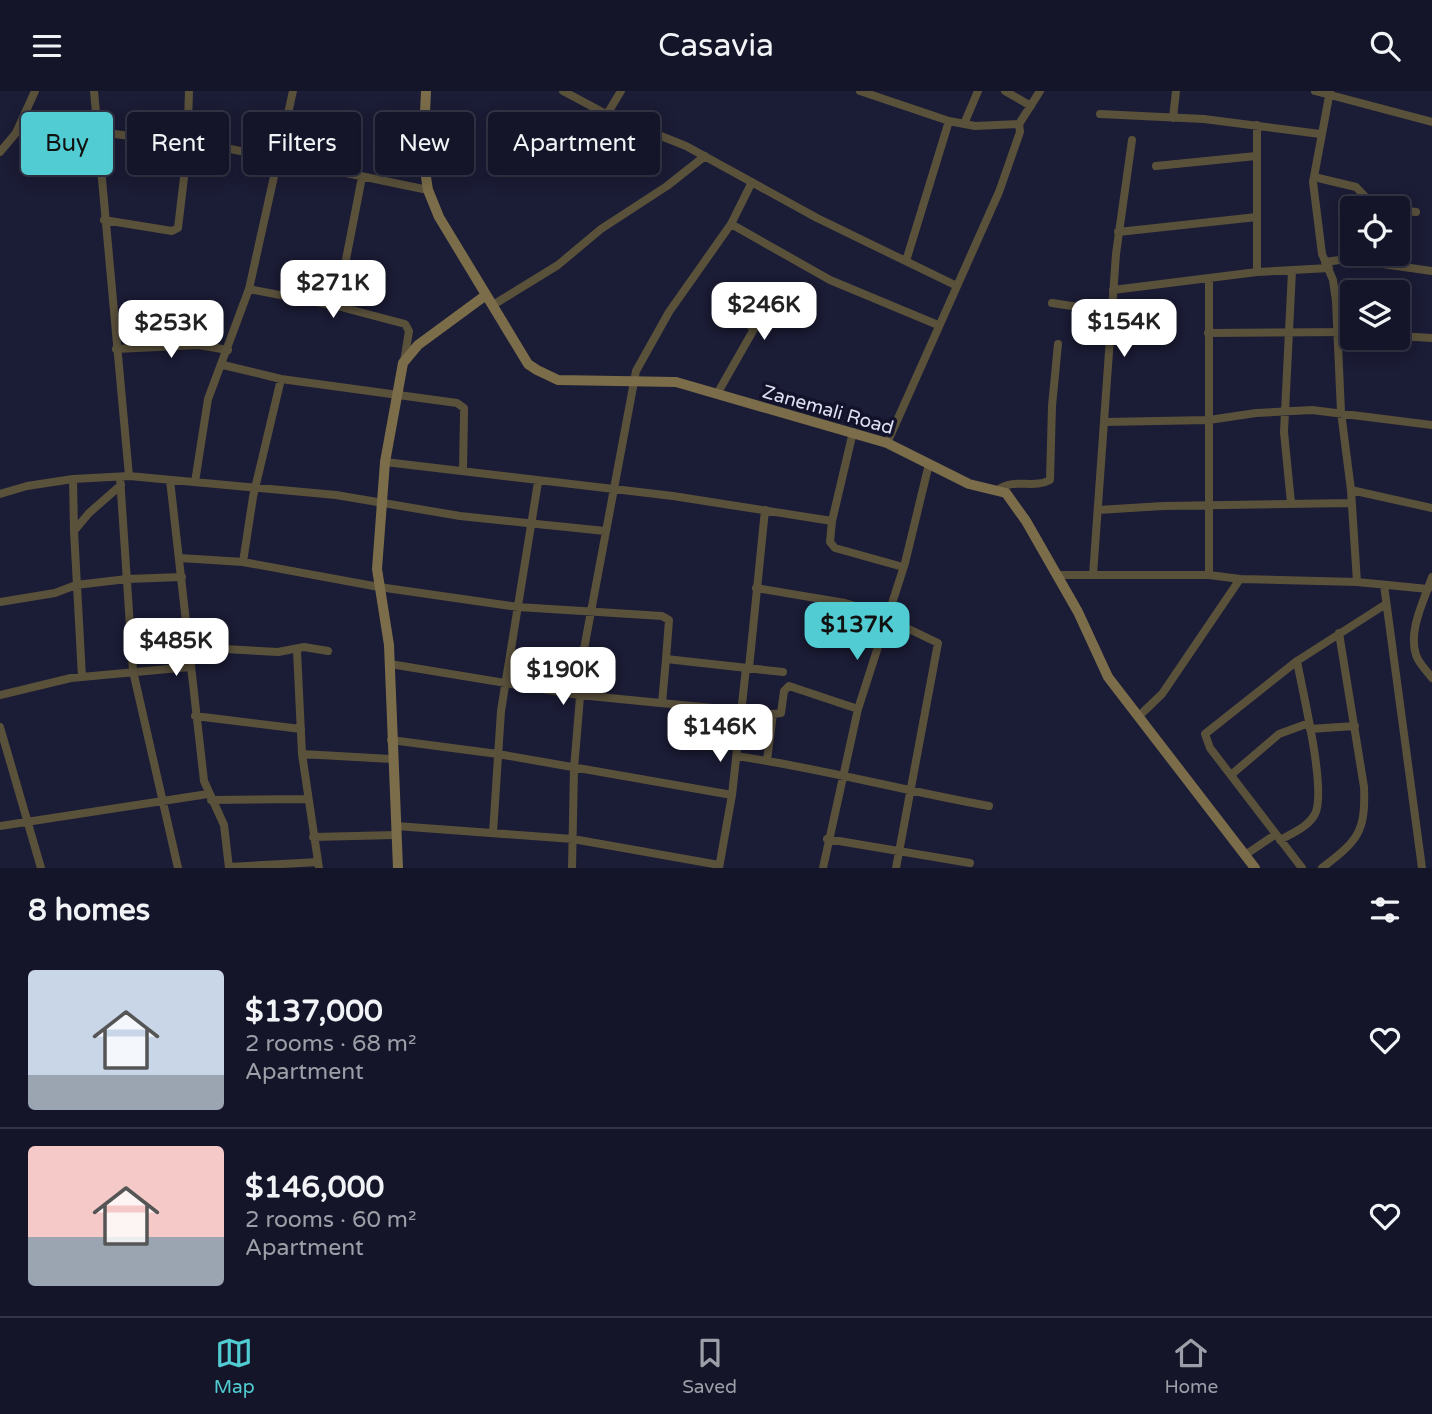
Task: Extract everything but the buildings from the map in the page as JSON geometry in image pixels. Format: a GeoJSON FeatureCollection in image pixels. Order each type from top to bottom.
{"type":"FeatureCollection","features":[{"type":"Feature","properties":{"kind":"street"},"geometry":{"type":"LineString","coordinates":[[0,152],[16,132],[35,91]]}},
{"type":"Feature","properties":{"kind":"street"},"geometry":{"type":"LineString","coordinates":[[94,91],[96,112]]}},
{"type":"Feature","properties":{"kind":"street"},"geometry":{"type":"LineString","coordinates":[[189,112],[190,91]]}},
{"type":"Feature","properties":{"kind":"street"},"geometry":{"type":"LineString","coordinates":[[289,112],[293,91]]}},
{"type":"Feature","properties":{"kind":"street","name":"Zanemali Road"},"geometry":{"type":"LineString","coordinates":[[426,91],[422,133],[428,190],[439,217],[528,364],[558,380],[636,379],[676,382],[887,443],[969,484],[999,489]]}},
{"type":"Feature","properties":{"kind":"street"},"geometry":{"type":"LineString","coordinates":[[563,91],[602,112]]}},
{"type":"Feature","properties":{"kind":"street"},"geometry":{"type":"LineString","coordinates":[[610,112],[621,91]]}},
{"type":"Feature","properties":{"kind":"street"},"geometry":{"type":"LineString","coordinates":[[860,91],[949,121],[964,124],[1018,124]]}},
{"type":"Feature","properties":{"kind":"street"},"geometry":{"type":"LineString","coordinates":[[964,124],[978,91]]}},
{"type":"Feature","properties":{"kind":"street"},"geometry":{"type":"LineString","coordinates":[[1005,91],[1031,106]]}},
{"type":"Feature","properties":{"kind":"street"},"geometry":{"type":"LineString","coordinates":[[887,443],[999,192],[1020,132],[1018,124],[1040,91]]}},
{"type":"Feature","properties":{"kind":"street"},"geometry":{"type":"LineString","coordinates":[[1173,118],[1176,91]]}},
{"type":"Feature","properties":{"kind":"street"},"geometry":{"type":"LineString","coordinates":[[1315,91],[1432,122]]}},
{"type":"Feature","properties":{"kind":"street"},"geometry":{"type":"LineString","coordinates":[[1330,93],[1320,134],[1314,177],[1327,265],[1333,279],[1341,412],[1351,490],[1357,582]]}},
{"type":"Feature","properties":{"kind":"street"},"geometry":{"type":"LineString","coordinates":[[1100,114],[1257,125],[1320,134]]}},
{"type":"Feature","properties":{"kind":"street"},"geometry":{"type":"LineString","coordinates":[[906,261],[949,121]]}},
{"type":"Feature","properties":{"kind":"street"},"geometry":{"type":"LineString","coordinates":[[1257,125],[1257,272]]}},
{"type":"Feature","properties":{"kind":"street"},"geometry":{"type":"LineString","coordinates":[[660,137],[705,156],[817,218],[957,286]]}},
{"type":"Feature","properties":{"kind":"street"},"geometry":{"type":"LineString","coordinates":[[1093,575],[1118,232],[1132,140]]}},
{"type":"Feature","properties":{"kind":"street"},"geometry":{"type":"LineString","coordinates":[[493,306],[558,265],[601,229],[667,186],[705,156]]}},
{"type":"Feature","properties":{"kind":"street"},"geometry":{"type":"LineString","coordinates":[[1156,166],[1256,156]]}},
{"type":"Feature","properties":{"kind":"street"},"geometry":{"type":"LineString","coordinates":[[101,175],[116,349],[133,671],[178,868]]}},
{"type":"Feature","properties":{"kind":"street"},"geometry":{"type":"LineString","coordinates":[[104,220],[176,230],[183,175]]}},
{"type":"Feature","properties":{"kind":"street"},"geometry":{"type":"LineString","coordinates":[[194,482],[208,399],[249,289],[276,175]]}},
{"type":"Feature","properties":{"kind":"street"},"geometry":{"type":"LineString","coordinates":[[353,175],[428,190]]}},
{"type":"Feature","properties":{"kind":"street"},"geometry":{"type":"LineString","coordinates":[[337,306],[362,177]]}},
{"type":"Feature","properties":{"kind":"street"},"geometry":{"type":"LineString","coordinates":[[1314,177],[1356,187],[1364,196]]}},
{"type":"Feature","properties":{"kind":"street"},"geometry":{"type":"LineString","coordinates":[[572,868],[579,695],[605,531],[639,364],[669,312],[731,224],[752,182]]}},
{"type":"Feature","properties":{"kind":"street"},"geometry":{"type":"LineString","coordinates":[[1410,211],[1416,212]]}},
{"type":"Feature","properties":{"kind":"street"},"geometry":{"type":"LineString","coordinates":[[1118,232],[1257,217]]}},
{"type":"Feature","properties":{"kind":"street"},"geometry":{"type":"LineString","coordinates":[[731,224],[830,280],[938,325]]}},
{"type":"Feature","properties":{"kind":"street"},"geometry":{"type":"LineString","coordinates":[[1113,291],[1209,281],[1257,272],[1292,271],[1347,259],[1432,271]]}},
{"type":"Feature","properties":{"kind":"street"},"geometry":{"type":"LineString","coordinates":[[1291,503],[1284,449],[1284,411],[1292,271]]}},
{"type":"Feature","properties":{"kind":"street"},"geometry":{"type":"LineString","coordinates":[[1209,281],[1209,575]]}},
{"type":"Feature","properties":{"kind":"street"},"geometry":{"type":"LineString","coordinates":[[249,289],[337,306],[408,326],[385,462],[379,587],[387,627],[390,664],[391,759],[398,868]]}},
{"type":"Feature","properties":{"kind":"street"},"geometry":{"type":"LineString","coordinates":[[403,363],[418,345],[486,295]]}},
{"type":"Feature","properties":{"kind":"street"},"geometry":{"type":"LineString","coordinates":[[1052,303],[1112,311]]}},
{"type":"Feature","properties":{"kind":"street"},"geometry":{"type":"LineString","coordinates":[[717,394],[754,329],[723,304]]}},
{"type":"Feature","properties":{"kind":"street"},"geometry":{"type":"LineString","coordinates":[[1208,333],[1340,331]]}},
{"type":"Feature","properties":{"kind":"street"},"geometry":{"type":"LineString","coordinates":[[1410,337],[1432,338]]}},
{"type":"Feature","properties":{"kind":"street"},"geometry":{"type":"LineString","coordinates":[[1058,344],[1052,406],[1050,480],[1041,484],[1012,483],[999,489],[1013,501],[1057,575],[1108,677],[1255,868]]}},
{"type":"Feature","properties":{"kind":"street"},"geometry":{"type":"LineString","coordinates":[[116,349],[177,345],[228,350]]}},
{"type":"Feature","properties":{"kind":"street"},"geometry":{"type":"LineString","coordinates":[[222,365],[281,379],[461,405],[464,414],[463,471]]}},
{"type":"Feature","properties":{"kind":"street"},"geometry":{"type":"LineString","coordinates":[[243,562],[255,488],[281,379]]}},
{"type":"Feature","properties":{"kind":"street"},"geometry":{"type":"LineString","coordinates":[[1105,422],[1209,420],[1284,411],[1341,412],[1432,425]]}},
{"type":"Feature","properties":{"kind":"street"},"geometry":{"type":"LineString","coordinates":[[853,432],[832,521],[830,542],[835,548],[903,566]]}},
{"type":"Feature","properties":{"kind":"street"},"geometry":{"type":"LineString","coordinates":[[385,462],[614,490],[832,521]]}},
{"type":"Feature","properties":{"kind":"street"},"geometry":{"type":"LineString","coordinates":[[823,868],[827,839],[858,709],[903,566],[929,464]]}},
{"type":"Feature","properties":{"kind":"street"},"geometry":{"type":"LineString","coordinates":[[73,479],[82,677]]}},
{"type":"Feature","properties":{"kind":"street"},"geometry":{"type":"LineString","coordinates":[[0,494],[73,479],[170,480],[381,502],[531,525],[605,531]]}},
{"type":"Feature","properties":{"kind":"street"},"geometry":{"type":"LineString","coordinates":[[74,531],[123,479]]}},
{"type":"Feature","properties":{"kind":"street"},"geometry":{"type":"LineString","coordinates":[[170,480],[190,647],[195,716],[209,797],[219,810],[229,867],[318,865],[302,754],[297,651]]}},
{"type":"Feature","properties":{"kind":"street"},"geometry":{"type":"LineString","coordinates":[[493,833],[505,684],[538,482]]}},
{"type":"Feature","properties":{"kind":"street"},"geometry":{"type":"LineString","coordinates":[[1351,490],[1432,508]]}},
{"type":"Feature","properties":{"kind":"street"},"geometry":{"type":"LineString","coordinates":[[1098,510],[1351,503]]}},
{"type":"Feature","properties":{"kind":"street"},"geometry":{"type":"LineString","coordinates":[[313,837],[396,830],[493,833],[573,839],[719,867],[732,795],[765,510]]}},
{"type":"Feature","properties":{"kind":"street"},"geometry":{"type":"LineString","coordinates":[[180,558],[243,562],[379,587],[518,607],[666,617],[669,620],[662,703]]}},
{"type":"Feature","properties":{"kind":"street"},"geometry":{"type":"LineString","coordinates":[[1057,575],[1209,575],[1240,579],[1357,582],[1428,589]]}},
{"type":"Feature","properties":{"kind":"street"},"geometry":{"type":"LineString","coordinates":[[0,602],[55,593],[76,585],[127,579],[182,577]]}},
{"type":"Feature","properties":{"kind":"street"},"geometry":{"type":"LineString","coordinates":[[1432,577],[1417,622],[1414,643],[1420,663],[1432,678]]}},
{"type":"Feature","properties":{"kind":"street"},"geometry":{"type":"LineString","coordinates":[[1139,716],[1162,694],[1240,579]]}},
{"type":"Feature","properties":{"kind":"street"},"geometry":{"type":"LineString","coordinates":[[1384,585],[1422,868]]}},
{"type":"Feature","properties":{"kind":"street"},"geometry":{"type":"LineString","coordinates":[[756,588],[845,603],[886,616],[938,643],[896,868]]}},
{"type":"Feature","properties":{"kind":"street"},"geometry":{"type":"LineString","coordinates":[[1302,868],[1206,743],[1205,734],[1297,661],[1386,604]]}},
{"type":"Feature","properties":{"kind":"street"},"geometry":{"type":"LineString","coordinates":[[1322,868],[1356,839],[1364,823],[1364,787],[1339,633]]}},
{"type":"Feature","properties":{"kind":"street"},"geometry":{"type":"LineString","coordinates":[[190,647],[254,652],[297,651],[304,647],[328,651]]}},
{"type":"Feature","properties":{"kind":"street"},"geometry":{"type":"LineString","coordinates":[[666,659],[783,672]]}},
{"type":"Feature","properties":{"kind":"street"},"geometry":{"type":"LineString","coordinates":[[1245,855],[1278,837],[1304,827],[1315,814],[1318,804],[1310,726],[1297,661]]}},
{"type":"Feature","properties":{"kind":"street"},"geometry":{"type":"LineString","coordinates":[[390,664],[579,695],[773,714],[781,713],[784,691],[789,686],[858,709]]}},
{"type":"Feature","properties":{"kind":"street"},"geometry":{"type":"LineString","coordinates":[[0,695],[82,677],[190,667]]}},
{"type":"Feature","properties":{"kind":"street"},"geometry":{"type":"LineString","coordinates":[[767,760],[773,714]]}},
{"type":"Feature","properties":{"kind":"street"},"geometry":{"type":"LineString","coordinates":[[195,716],[300,729]]}},
{"type":"Feature","properties":{"kind":"street"},"geometry":{"type":"LineString","coordinates":[[1231,775],[1279,734],[1310,726],[1355,726]]}},
{"type":"Feature","properties":{"kind":"street"},"geometry":{"type":"LineString","coordinates":[[0,727],[41,868]]}},
{"type":"Feature","properties":{"kind":"street"},"geometry":{"type":"LineString","coordinates":[[391,740],[498,754],[732,795]]}},
{"type":"Feature","properties":{"kind":"street"},"geometry":{"type":"LineString","coordinates":[[302,754],[391,759]]}},
{"type":"Feature","properties":{"kind":"street"},"geometry":{"type":"LineString","coordinates":[[736,756],[989,806]]}},
{"type":"Feature","properties":{"kind":"street"},"geometry":{"type":"LineString","coordinates":[[0,826],[209,797],[307,799]]}},
{"type":"Feature","properties":{"kind":"street"},"geometry":{"type":"LineString","coordinates":[[827,839],[970,863]]}}]}
